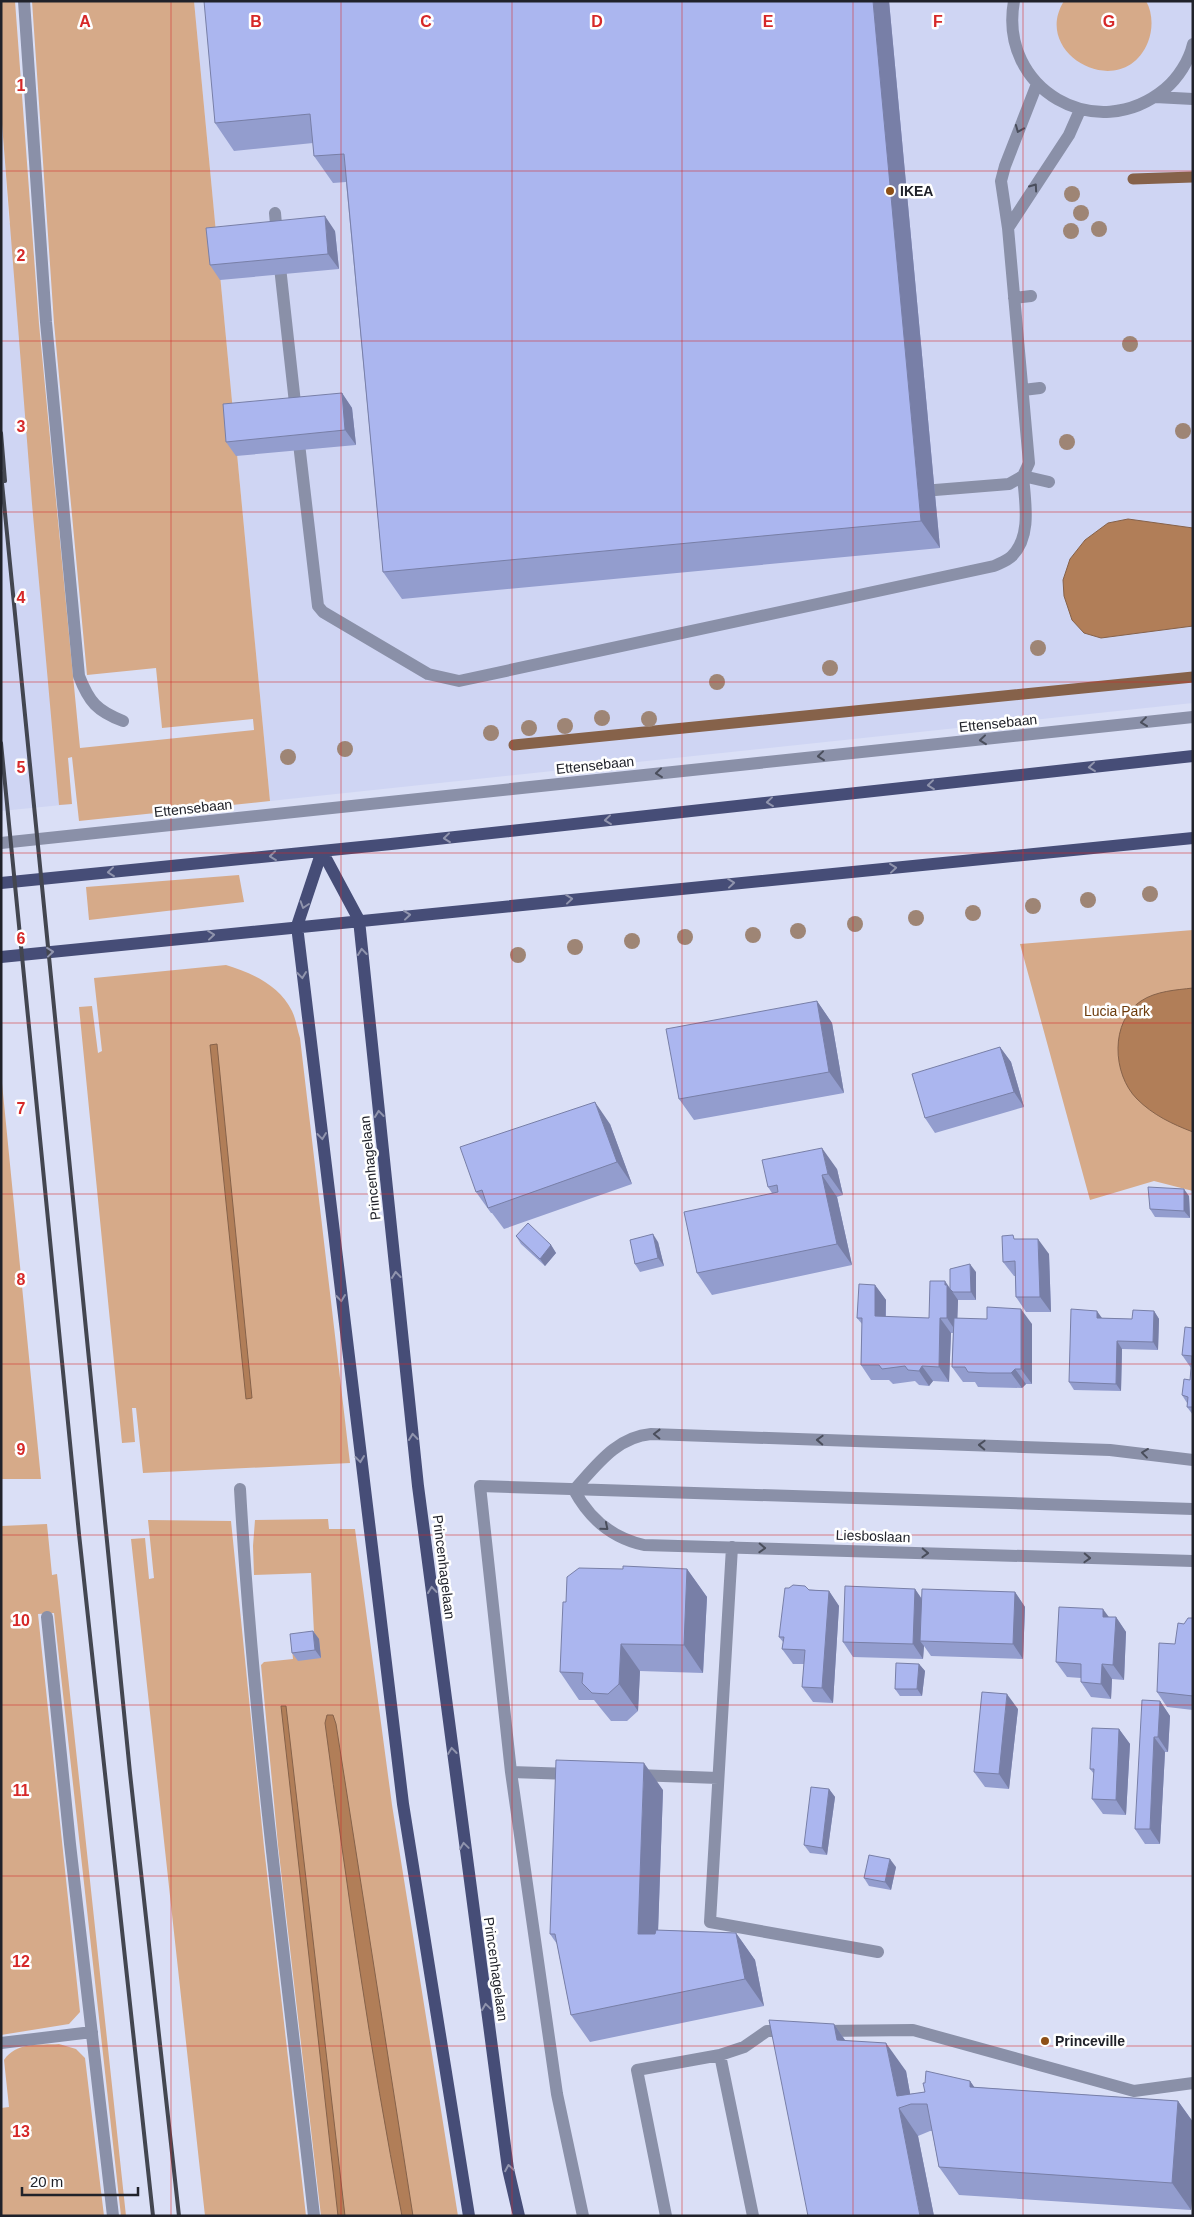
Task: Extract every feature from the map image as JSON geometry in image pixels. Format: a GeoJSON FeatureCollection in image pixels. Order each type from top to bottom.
{"type":"FeatureCollection","features":[{"type":"Feature","properties":{"kind":"main road"},"geometry":{"type":"LineString","coordinates":[[1,884],[1193,756]]}},
{"type":"Feature","properties":{"kind":"main road"},"geometry":{"type":"LineString","coordinates":[[1,957],[296,926],[1193,838]]}},
{"type":"Feature","properties":{"kind":"main road"},"geometry":{"type":"LineString","coordinates":[[322,851],[359,920]]}},
{"type":"Feature","properties":{"kind":"main road"},"geometry":{"type":"LineString","coordinates":[[322,851],[296,926],[403,1804],[469,2216]]}},
{"type":"Feature","properties":{"kind":"main road","name":"Princenhagelaan"},"geometry":{"type":"LineString","coordinates":[[359,920],[420,1495],[506,2150],[519,2216]]}},
{"type":"Feature","properties":{"kind":"street"},"geometry":{"type":"LineString","coordinates":[[24,1],[47,332],[79,676],[85,691],[95,705],[105,714],[123,720]]}},
{"type":"Feature","properties":{"kind":"street"},"geometry":{"type":"LineString","coordinates":[[1014,1],[1012,16],[1014,41],[1023,64],[1037,84],[1056,100],[1080,110],[1106,113],[1131,109],[1155,98],[1171,84],[1183,68],[1193,44]]}},
{"type":"Feature","properties":{"kind":"street"},"geometry":{"type":"LineString","coordinates":[[275,213],[318,606],[323,612],[428,674],[459,681],[474,679],[994,566],[1011,557],[1021,542],[1025,525],[1023,476],[1029,464],[1008,228],[1001,181],[1037,84]]}},
{"type":"Feature","properties":{"kind":"street"},"geometry":{"type":"LineString","coordinates":[[1155,98],[1193,100]]}},
{"type":"Feature","properties":{"kind":"street"},"geometry":{"type":"LineString","coordinates":[[1008,228],[1069,135],[1080,110]]}},
{"type":"Feature","properties":{"kind":"street"},"geometry":{"type":"LineString","coordinates":[[1014,298],[1031,296]]}},
{"type":"Feature","properties":{"kind":"street"},"geometry":{"type":"LineString","coordinates":[[1023,390],[1040,388]]}},
{"type":"Feature","properties":{"kind":"street"},"geometry":{"type":"LineString","coordinates":[[935,490],[1009,484],[1023,476],[1049,482]]}},
{"type":"Feature","properties":{"kind":"street","name":"Ettensebaan"},"geometry":{"type":"LineString","coordinates":[[1,843],[1193,716]]}},
{"type":"Feature","properties":{"kind":"street"},"geometry":{"type":"LineString","coordinates":[[574,1490],[621,1443],[638,1435],[651,1434],[1110,1450],[1193,1460]]}},
{"type":"Feature","properties":{"kind":"street"},"geometry":{"type":"LineString","coordinates":[[583,2216],[557,2094],[511,1772],[480,1486],[1193,1509]]}},
{"type":"Feature","properties":{"kind":"street"},"geometry":{"type":"LineString","coordinates":[[240,1489],[246,1582],[270,1835],[314,2216]]}},
{"type":"Feature","properties":{"kind":"street","name":"Liesboslaan"},"geometry":{"type":"LineString","coordinates":[[574,1490],[582,1505],[610,1532],[628,1542],[644,1544],[1193,1561]]}},
{"type":"Feature","properties":{"kind":"street"},"geometry":{"type":"LineString","coordinates":[[732,1547],[710,1922],[878,1952]]}},
{"type":"Feature","properties":{"kind":"street"},"geometry":{"type":"LineString","coordinates":[[47,1617],[113,2216]]}},
{"type":"Feature","properties":{"kind":"street"},"geometry":{"type":"LineString","coordinates":[[511,1772],[580,1774]]}},
{"type":"Feature","properties":{"kind":"street"},"geometry":{"type":"LineString","coordinates":[[620,1775],[718,1778]]}},
{"type":"Feature","properties":{"kind":"street"},"geometry":{"type":"LineString","coordinates":[[666,2216],[637,2070],[720,2055],[744,2047],[767,2031],[913,2030],[1134,2090],[1193,2083]]}},
{"type":"Feature","properties":{"kind":"street"},"geometry":{"type":"LineString","coordinates":[[1,2043],[92,2032]]}},
{"type":"Feature","properties":{"kind":"street"},"geometry":{"type":"LineString","coordinates":[[720,2055],[753,2216]]}},
{"type":"Feature","properties":{"kind":"shaded area"},"geometry":{"type":"Polygon","coordinates":[[[194,1],[1193,1],[1193,703],[270,801],[194,1]]]}},
{"type":"Feature","properties":{"kind":"shaded area"},"geometry":{"type":"Polygon","coordinates":[[[1,113],[9,223],[18,223],[72,804],[1,811],[1,113]]]}},
{"type":"Feature","properties":{"kind":"shaded area"},"geometry":{"type":"Polygon","coordinates":[[[1128,519],[1193,528],[1193,626],[1101,638],[1084,633],[1072,620],[1064,596],[1063,580],[1070,559],[1085,540],[1108,523],[1128,519]]]}},
{"type":"Feature","properties":{"kind":"shaded area"},"geometry":{"type":"Polygon","coordinates":[[[1193,988],[1193,1132],[1163,1118],[1137,1099],[1123,1076],[1118,1048],[1124,1021],[1131,1010],[1141,1001],[1160,993],[1193,988]]]}},
{"type":"Feature","properties":{"kind":"shaded area"},"geometry":{"type":"Polygon","coordinates":[[[217,1044],[252,1398],[246,1399],[210,1045],[217,1044]]]}},
{"type":"Feature","properties":{"kind":"shaded area"},"geometry":{"type":"Polygon","coordinates":[[[281,1706],[286,1706],[345,2216],[338,2216],[281,1706]]]}},
{"type":"Feature","properties":{"kind":"shaded area"},"geometry":{"type":"Polygon","coordinates":[[[327,1715],[333,1715],[336,1724],[413,2216],[402,2216],[390,2155],[342,1846],[325,1723],[327,1715]]]}},
{"type":"Feature","properties":{"kind":"green space"},"geometry":{"type":"Polygon","coordinates":[[[1,1],[15,1],[39,324],[80,748],[254,730],[253,719],[162,728],[156,668],[87,675],[54,323],[32,1],[194,1],[270,801],[79,821],[72,757],[68,758],[72,804],[59,805],[32,504],[2,124],[1,1]]]}},
{"type":"Feature","properties":{"kind":"green space"},"geometry":{"type":"Polygon","coordinates":[[[1064,1],[1146,1],[1152,21],[1148,42],[1136,60],[1120,69],[1101,71],[1084,65],[1069,54],[1059,39],[1057,21],[1064,1]]]}},
{"type":"Feature","properties":{"kind":"green space"},"geometry":{"type":"Polygon","coordinates":[[[239,875],[244,902],[89,920],[86,887],[239,875]]]}},
{"type":"Feature","properties":{"kind":"green space","name":"Lucia Park"},"geometry":{"type":"Polygon","coordinates":[[[1193,930],[1193,1191],[1154,1181],[1090,1200],[1020,944],[1193,930]]]}},
{"type":"Feature","properties":{"kind":"green space"},"geometry":{"type":"Polygon","coordinates":[[[226,965],[255,976],[272,987],[280,994],[295,1017],[300,1038],[350,1463],[143,1473],[136,1408],[132,1408],[135,1442],[122,1443],[79,1007],[92,1006],[98,1053],[102,1051],[94,978],[226,965]]]}},
{"type":"Feature","properties":{"kind":"green space"},"geometry":{"type":"Polygon","coordinates":[[[1,1073],[41,1479],[1,1479],[1,1073]]]}},
{"type":"Feature","properties":{"kind":"green space"},"geometry":{"type":"Polygon","coordinates":[[[328,1519],[329,1529],[355,1529],[392,1805],[458,2216],[321,2216],[278,1845],[261,1665],[264,1662],[293,1659],[291,1637],[314,1633],[311,1573],[254,1575],[253,1546],[255,1520],[328,1519]]]}},
{"type":"Feature","properties":{"kind":"green space"},"geometry":{"type":"Polygon","coordinates":[[[148,1520],[231,1521],[264,1847],[306,2216],[205,2216],[131,1539],[145,1538],[149,1579],[154,1578],[148,1520]]]}},
{"type":"Feature","properties":{"kind":"green space"},"geometry":{"type":"Polygon","coordinates":[[[47,1524],[52,1575],[57,1574],[126,2216],[121,2216],[54,1613],[38,1614],[80,2012],[69,2024],[1,2035],[1,1526],[47,1524]]]}},
{"type":"Feature","properties":{"kind":"green space"},"geometry":{"type":"Polygon","coordinates":[[[59,2044],[76,2049],[85,2058],[104,2216],[1,2216],[1,2108],[9,2107],[4,2060],[9,2054],[21,2047],[59,2044]]]}},
{"type":"Feature","properties":{"kind":"building"},"geometry":{"type":"Polygon","coordinates":[[[204,1],[873,1],[921,521],[383,572],[344,154],[314,156],[310,114],[215,123],[204,1]]]}},
{"type":"Feature","properties":{"kind":"building"},"geometry":{"type":"Polygon","coordinates":[[[325,216],[328,254],[210,265],[206,228],[325,216]]]}},
{"type":"Feature","properties":{"kind":"building"},"geometry":{"type":"Polygon","coordinates":[[[342,393],[345,430],[226,442],[223,404],[342,393]]]}},
{"type":"Feature","properties":{"kind":"building"},"geometry":{"type":"Polygon","coordinates":[[[817,1001],[829,1072],[679,1099],[666,1029],[817,1001]]]}},
{"type":"Feature","properties":{"kind":"building"},"geometry":{"type":"Polygon","coordinates":[[[1000,1047],[1014,1092],[925,1118],[912,1074],[1000,1047]]]}},
{"type":"Feature","properties":{"kind":"building"},"geometry":{"type":"Polygon","coordinates":[[[595,1102],[617,1162],[488,1208],[482,1190],[476,1192],[460,1147],[595,1102]]]}},
{"type":"Feature","properties":{"kind":"building"},"geometry":{"type":"Polygon","coordinates":[[[822,1148],[828,1174],[822,1175],[837,1244],[697,1273],[684,1212],[778,1192],[777,1185],[768,1187],[762,1160],[822,1148]]]}},
{"type":"Feature","properties":{"kind":"building"},"geometry":{"type":"Polygon","coordinates":[[[1148,1187],[1184,1189],[1184,1211],[1150,1209],[1148,1187]]]}},
{"type":"Feature","properties":{"kind":"building"},"geometry":{"type":"Polygon","coordinates":[[[528,1223],[551,1245],[540,1259],[516,1236],[528,1223]]]}},
{"type":"Feature","properties":{"kind":"building"},"geometry":{"type":"Polygon","coordinates":[[[653,1234],[658,1258],[635,1264],[630,1240],[653,1234]]]}},
{"type":"Feature","properties":{"kind":"building"},"geometry":{"type":"Polygon","coordinates":[[[1013,1235],[1014,1239],[1038,1239],[1040,1297],[1016,1297],[1015,1261],[1003,1262],[1002,1236],[1013,1235]]]}},
{"type":"Feature","properties":{"kind":"building"},"geometry":{"type":"Polygon","coordinates":[[[970,1264],[971,1292],[953,1292],[950,1289],[950,1269],[970,1264]]]}},
{"type":"Feature","properties":{"kind":"building"},"geometry":{"type":"Polygon","coordinates":[[[930,1281],[945,1281],[945,1285],[947,1285],[947,1318],[940,1318],[939,1367],[922,1366],[919,1371],[908,1370],[905,1366],[882,1369],[879,1365],[861,1365],[862,1318],[857,1318],[859,1284],[875,1285],[875,1316],[929,1318],[930,1281]]]}},
{"type":"Feature","properties":{"kind":"building"},"geometry":{"type":"Polygon","coordinates":[[[987,1307],[1021,1309],[1021,1369],[1015,1369],[1011,1373],[988,1373],[968,1372],[965,1367],[952,1367],[954,1318],[987,1319],[987,1307]]]}},
{"type":"Feature","properties":{"kind":"building"},"geometry":{"type":"Polygon","coordinates":[[[1071,1309],[1097,1311],[1097,1318],[1132,1319],[1133,1310],[1154,1311],[1153,1342],[1117,1341],[1116,1384],[1069,1382],[1071,1309]]]}},
{"type":"Feature","properties":{"kind":"building"},"geometry":{"type":"Polygon","coordinates":[[[1185,1327],[1193,1328],[1193,1407],[1187,1407],[1188,1397],[1182,1395],[1184,1379],[1190,1380],[1192,1356],[1182,1355],[1185,1327]]]}},
{"type":"Feature","properties":{"kind":"building"},"geometry":{"type":"Polygon","coordinates":[[[623,1566],[687,1569],[684,1645],[621,1644],[619,1684],[608,1694],[592,1693],[582,1683],[583,1673],[560,1672],[563,1602],[566,1602],[567,1577],[579,1568],[623,1569],[623,1566]]]}},
{"type":"Feature","properties":{"kind":"building"},"geometry":{"type":"Polygon","coordinates":[[[793,1585],[805,1586],[809,1590],[829,1591],[822,1688],[802,1687],[805,1650],[782,1649],[784,1637],[779,1637],[785,1588],[793,1585]]]}},
{"type":"Feature","properties":{"kind":"building"},"geometry":{"type":"Polygon","coordinates":[[[845,1586],[915,1589],[913,1644],[843,1642],[845,1586]]]}},
{"type":"Feature","properties":{"kind":"building"},"geometry":{"type":"Polygon","coordinates":[[[922,1589],[1015,1592],[1013,1644],[920,1641],[922,1589]]]}},
{"type":"Feature","properties":{"kind":"building"},"geometry":{"type":"Polygon","coordinates":[[[1059,1607],[1103,1609],[1103,1617],[1116,1617],[1113,1665],[1102,1664],[1101,1684],[1081,1682],[1081,1664],[1056,1662],[1059,1607]]]}},
{"type":"Feature","properties":{"kind":"building"},"geometry":{"type":"Polygon","coordinates":[[[1188,1618],[1193,1618],[1193,1696],[1157,1692],[1159,1643],[1175,1644],[1178,1623],[1184,1624],[1188,1618]]]}},
{"type":"Feature","properties":{"kind":"building"},"geometry":{"type":"Polygon","coordinates":[[[313,1631],[315,1650],[292,1653],[290,1634],[313,1631]]]}},
{"type":"Feature","properties":{"kind":"building"},"geometry":{"type":"Polygon","coordinates":[[[896,1663],[919,1664],[917,1689],[895,1689],[896,1663]]]}},
{"type":"Feature","properties":{"kind":"building"},"geometry":{"type":"Polygon","coordinates":[[[982,1692],[1007,1694],[999,1774],[974,1772],[982,1692]]]}},
{"type":"Feature","properties":{"kind":"building"},"geometry":{"type":"Polygon","coordinates":[[[1142,1700],[1160,1701],[1158,1737],[1154,1737],[1150,1829],[1135,1829],[1142,1700]]]}},
{"type":"Feature","properties":{"kind":"building"},"geometry":{"type":"Polygon","coordinates":[[[1092,1728],[1119,1729],[1116,1800],[1092,1799],[1094,1769],[1090,1769],[1092,1728]]]}},
{"type":"Feature","properties":{"kind":"building"},"geometry":{"type":"Polygon","coordinates":[[[556,1760],[644,1763],[638,1934],[655,1934],[656,1930],[736,1933],[745,1979],[571,2015],[555,1934],[550,1934],[556,1760]]]}},
{"type":"Feature","properties":{"kind":"building"},"geometry":{"type":"Polygon","coordinates":[[[811,1787],[829,1789],[822,1848],[804,1845],[811,1787]]]}},
{"type":"Feature","properties":{"kind":"building"},"geometry":{"type":"Polygon","coordinates":[[[869,1855],[890,1859],[885,1882],[864,1878],[869,1855]]]}},
{"type":"Feature","properties":{"kind":"building"},"geometry":{"type":"Polygon","coordinates":[[[769,2020],[834,2024],[837,2040],[886,2043],[897,2096],[925,2092],[923,2083],[925,2083],[926,2071],[970,2081],[970,2087],[1178,2101],[1172,2183],[939,2167],[927,2104],[911,2104],[899,2108],[920,2216],[808,2216],[769,2020]]]}},
{"type":"Feature","properties":{"kind":"waterway"},"geometry":{"type":"LineString","coordinates":[[1133,179],[1193,177]]}},
{"type":"Feature","properties":{"kind":"waterway"},"geometry":{"type":"LineString","coordinates":[[514,745],[1193,677]]}},
{"type":"Feature","properties":{"kind":"railway"},"geometry":{"type":"LineString","coordinates":[[1,433],[5,481]]}},
{"type":"Feature","properties":{"kind":"railway"},"geometry":{"type":"LineString","coordinates":[[1,473],[130,1773],[179,2216]]}},
{"type":"Feature","properties":{"kind":"railway"},"geometry":{"type":"LineString","coordinates":[[1,743],[79,1534],[153,2216]]}},
{"type":"Feature","properties":{"kind":"place","name":"IKEA"},"geometry":{"type":"Point","coordinates":[890,191]}},
{"type":"Feature","properties":{"kind":"place","name":"Princeville"},"geometry":{"type":"Point","coordinates":[1045,2041]}}]}
